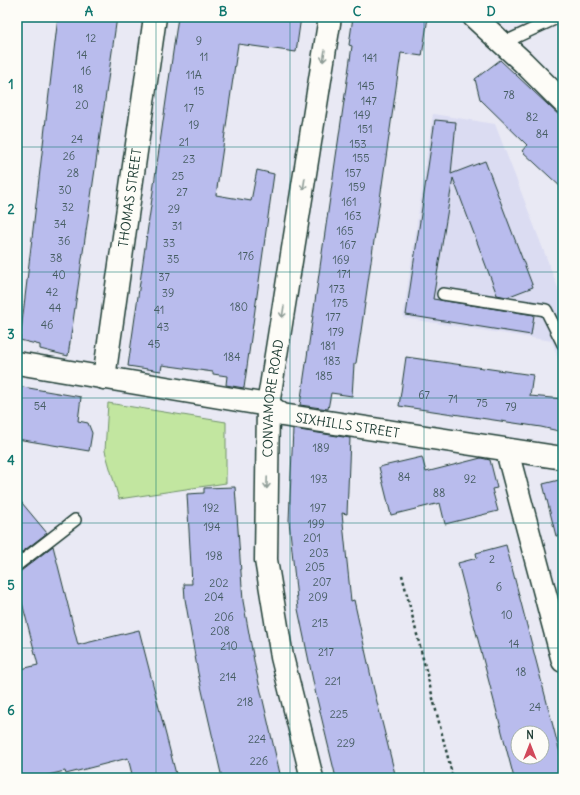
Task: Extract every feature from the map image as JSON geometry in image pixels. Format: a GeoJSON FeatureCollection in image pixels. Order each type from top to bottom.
{"type":"FeatureCollection","features":[{"type":"Feature","properties":{"kind":"street","name":"THOMAS STREET"},"geometry":{"type":"LineString","coordinates":[[104,378],[155,17]]}},
{"type":"Feature","properties":{"kind":"street","name":"CONVAMORE ROAD"},"geometry":{"type":"LineString","coordinates":[[312,778],[282,657],[266,560],[268,405],[330,17]]}},
{"type":"Feature","properties":{"kind":"street"},"geometry":{"type":"LineString","coordinates":[[474,17],[503,43],[563,102]]}},
{"type":"Feature","properties":{"kind":"street","name":"SIXHILLS STREET"},"geometry":{"type":"LineString","coordinates":[[17,363],[268,405],[282,415],[508,451],[563,458]]}},
{"type":"Feature","properties":{"kind":"street"},"geometry":{"type":"LineString","coordinates":[[508,451],[563,661]]}},
{"type":"Feature","properties":{"kind":"lane"},"geometry":{"type":"LineString","coordinates":[[503,43],[559,17]]}},
{"type":"Feature","properties":{"kind":"lane"},"geometry":{"type":"LineString","coordinates":[[443,294],[546,310],[563,344]]}},
{"type":"Feature","properties":{"kind":"lane"},"geometry":{"type":"LineString","coordinates":[[17,565],[74,520]]}},
{"type":"Feature","properties":{"kind":"path"},"geometry":{"type":"LineString","coordinates":[[402,575],[453,778]]}},
{"type":"Feature","properties":{"kind":"shaded area"},"geometry":{"type":"Polygon","coordinates":[[[433,114],[495,124],[563,301],[563,362],[559,362],[552,341],[403,318],[433,114]]]}},
{"type":"Feature","properties":{"kind":"green space"},"geometry":{"type":"Polygon","coordinates":[[[108,403],[226,422],[226,483],[119,499],[105,451],[108,403]]]}},
{"type":"Feature","properties":{"kind":"building"},"geometry":{"type":"Polygon","coordinates":[[[58,17],[117,17],[68,356],[40,349],[40,345],[20,340],[58,17]]]}},
{"type":"Feature","properties":{"kind":"building"},"geometry":{"type":"Polygon","coordinates":[[[178,17],[301,17],[296,52],[238,44],[216,195],[251,201],[257,170],[274,174],[244,388],[226,385],[227,376],[213,374],[213,372],[162,365],[161,371],[128,366],[178,17]]]}},
{"type":"Feature","properties":{"kind":"building"},"geometry":{"type":"Polygon","coordinates":[[[353,17],[428,17],[422,56],[401,53],[360,338],[356,363],[354,364],[352,396],[331,393],[328,409],[300,405],[352,46],[349,45],[353,17]]]}},
{"type":"Feature","properties":{"kind":"building"},"geometry":{"type":"Polygon","coordinates":[[[500,60],[563,119],[563,189],[522,151],[527,145],[480,99],[475,79],[500,60]]]}},
{"type":"Feature","properties":{"kind":"building"},"geometry":{"type":"Polygon","coordinates":[[[435,120],[456,122],[451,174],[485,161],[533,287],[507,297],[497,295],[453,178],[433,299],[534,315],[531,335],[406,315],[435,120]]]}},
{"type":"Feature","properties":{"kind":"building"},"geometry":{"type":"Polygon","coordinates":[[[406,357],[533,375],[530,396],[563,399],[563,432],[541,427],[399,406],[406,357]]]}},
{"type":"Feature","properties":{"kind":"building"},"geometry":{"type":"Polygon","coordinates":[[[17,386],[81,397],[78,421],[88,423],[92,433],[89,451],[17,439],[17,386]]]}},
{"type":"Feature","properties":{"kind":"building"},"geometry":{"type":"Polygon","coordinates":[[[293,429],[350,438],[347,514],[342,513],[351,601],[354,600],[374,690],[396,778],[336,778],[316,695],[298,609],[289,521],[293,429]]]}},
{"type":"Feature","properties":{"kind":"building"},"geometry":{"type":"Polygon","coordinates":[[[422,457],[426,472],[481,458],[490,460],[497,488],[492,489],[498,511],[445,524],[440,503],[391,515],[379,467],[422,457]]]}},
{"type":"Feature","properties":{"kind":"building"},"geometry":{"type":"Polygon","coordinates":[[[563,479],[563,535],[556,536],[543,484],[563,479]]]}},
{"type":"Feature","properties":{"kind":"building"},"geometry":{"type":"Polygon","coordinates":[[[235,487],[243,601],[255,666],[281,778],[222,778],[198,673],[185,599],[184,584],[192,584],[187,494],[204,493],[204,488],[235,487]]]}},
{"type":"Feature","properties":{"kind":"building"},"geometry":{"type":"Polygon","coordinates":[[[17,497],[47,533],[17,556],[17,497]]]}},
{"type":"Feature","properties":{"kind":"building"},"geometry":{"type":"Polygon","coordinates":[[[506,545],[560,753],[563,778],[514,778],[511,765],[550,765],[550,725],[510,725],[510,763],[458,563],[477,558],[476,553],[506,545]]]}},
{"type":"Feature","properties":{"kind":"building"},"geometry":{"type":"Polygon","coordinates":[[[53,546],[78,645],[139,630],[177,778],[133,778],[128,758],[66,774],[65,771],[35,778],[17,778],[17,670],[38,665],[17,583],[17,572],[21,571],[53,546]]]}}]}
